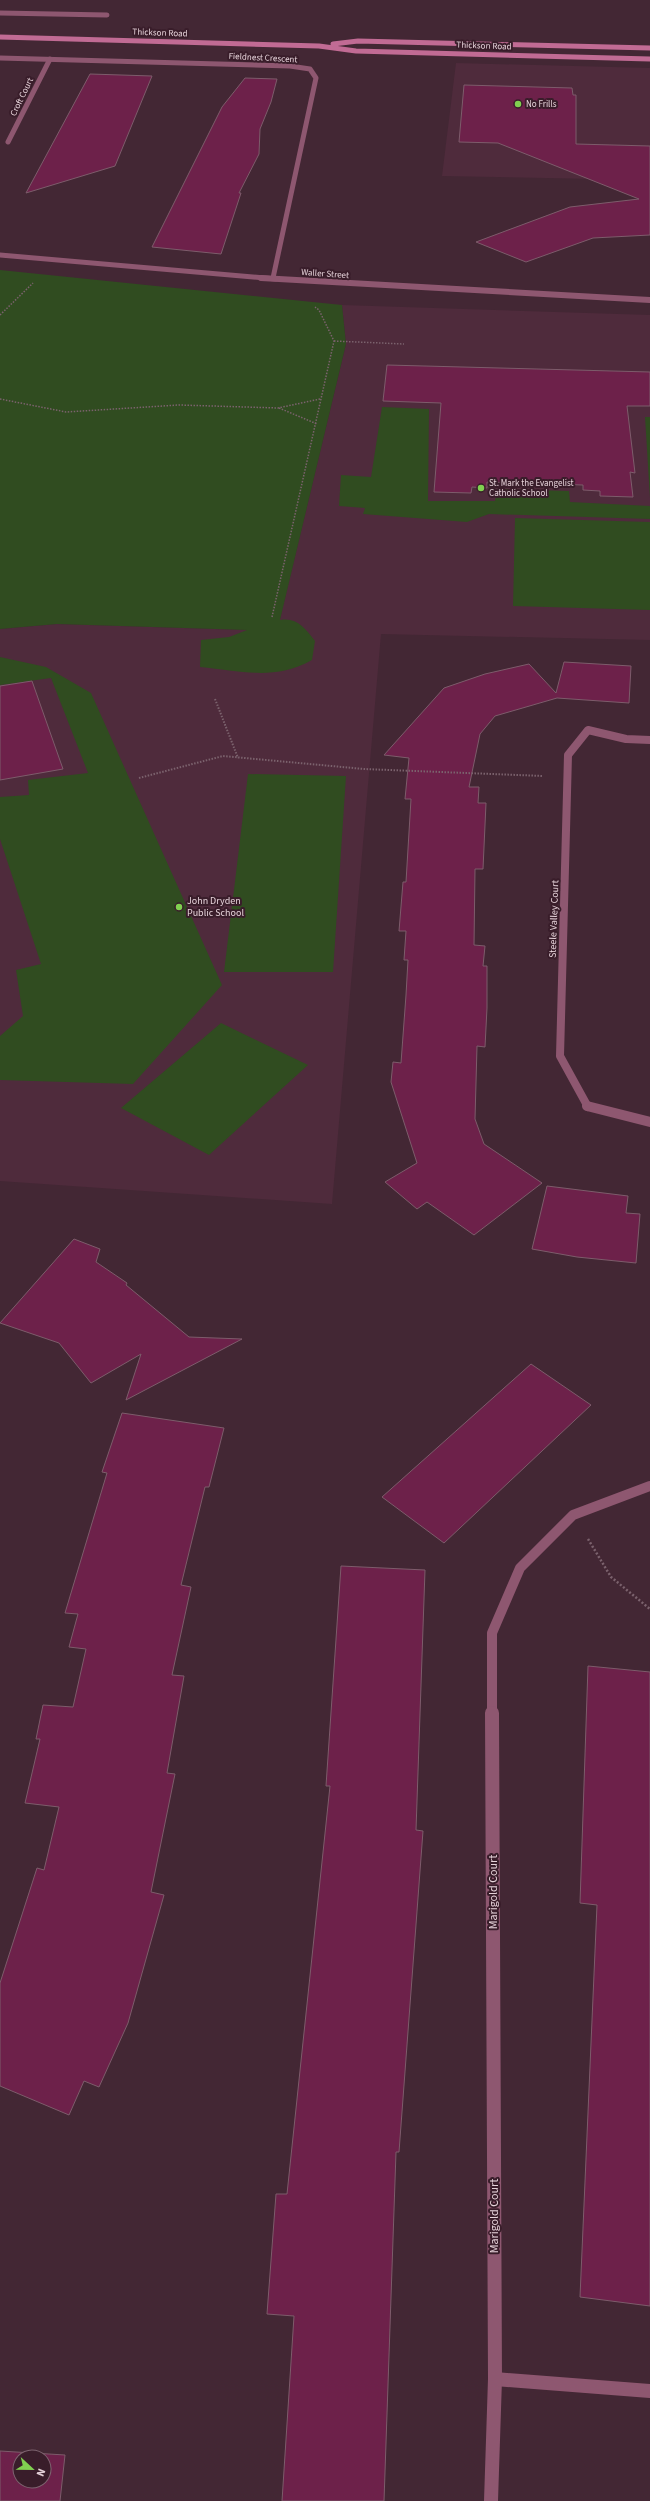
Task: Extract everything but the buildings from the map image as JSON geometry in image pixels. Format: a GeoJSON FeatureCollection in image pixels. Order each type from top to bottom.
{"type":"FeatureCollection","features":[{"type":"Feature","properties":{"kind":"main road","name":"Thickson Road"},"geometry":{"type":"LineString","coordinates":[[0,37],[319,46],[356,51],[650,59]]}},
{"type":"Feature","properties":{"kind":"main road","name":"Thickson Road"},"geometry":{"type":"LineString","coordinates":[[319,46],[358,41],[650,48]]}},
{"type":"Feature","properties":{"kind":"street"},"geometry":{"type":"LineString","coordinates":[[0,13],[107,15]]}},
{"type":"Feature","properties":{"kind":"street","name":"Fieldnest Crescent"},"geometry":{"type":"LineString","coordinates":[[0,58],[290,66],[310,69],[316,78],[273,278]]}},
{"type":"Feature","properties":{"kind":"street","name":"Croft Court"},"geometry":{"type":"LineString","coordinates":[[8,142],[50,59]]}},
{"type":"Feature","properties":{"kind":"street","name":"Waller Street"},"geometry":{"type":"LineString","coordinates":[[0,255],[57,261],[451,291],[650,300]]}},
{"type":"Feature","properties":{"kind":"street","name":"Steele Valley Court"},"geometry":{"type":"LineString","coordinates":[[650,740],[626,738],[588,730],[568,755],[569,777],[560,1056],[587,1107],[650,1122]]}},
{"type":"Feature","properties":{"kind":"street","name":"Marigold Court"},"geometry":{"type":"LineString","coordinates":[[491,2501],[495,2379],[492,1633],[520,1568],[572,1515],[650,1486]]}},
{"type":"Feature","properties":{"kind":"street"},"geometry":{"type":"LineString","coordinates":[[495,2379],[650,2391]]}},
{"type":"Feature","properties":{"kind":"path"},"geometry":{"type":"LineString","coordinates":[[0,314],[57,261]]}},
{"type":"Feature","properties":{"kind":"path"},"geometry":{"type":"LineString","coordinates":[[272,618],[317,424],[320,399],[334,341],[319,310],[314,306]]}},
{"type":"Feature","properties":{"kind":"path"},"geometry":{"type":"LineString","coordinates":[[334,341],[404,344]]}},
{"type":"Feature","properties":{"kind":"path"},"geometry":{"type":"LineString","coordinates":[[0,399],[66,412],[179,405],[278,408],[320,399]]}},
{"type":"Feature","properties":{"kind":"path"},"geometry":{"type":"LineString","coordinates":[[278,408],[317,424]]}},
{"type":"Feature","properties":{"kind":"path"},"geometry":{"type":"LineString","coordinates":[[215,699],[238,758]]}},
{"type":"Feature","properties":{"kind":"path"},"geometry":{"type":"LineString","coordinates":[[139,778],[223,756],[364,769],[569,777]]}},
{"type":"Feature","properties":{"kind":"path"},"geometry":{"type":"LineString","coordinates":[[572,1515],[611,1577],[650,1609]]}},
{"type":"Feature","properties":{"kind":"shaded area"},"geometry":{"type":"Polygon","coordinates":[[[456,63],[650,68],[650,180],[442,176],[456,63]]]}},
{"type":"Feature","properties":{"kind":"shaded area","name":"John Dryden Public School"},"geometry":{"type":"Polygon","coordinates":[[[342,305],[650,315],[650,640],[381,634],[332,1204],[0,1181],[0,629],[57,624],[277,631],[346,344],[342,305]]]}},
{"type":"Feature","properties":{"kind":"green space"},"geometry":{"type":"Polygon","coordinates":[[[0,270],[342,305],[346,344],[280,620],[291,620],[300,624],[315,641],[312,660],[284,671],[258,673],[200,667],[201,640],[229,637],[247,630],[57,624],[0,629],[0,270]]]}},
{"type":"Feature","properties":{"kind":"green space"},"geometry":{"type":"Polygon","coordinates":[[[382,407],[429,409],[428,501],[495,501],[497,489],[569,491],[570,502],[650,506],[650,519],[489,514],[467,522],[363,514],[365,508],[339,506],[341,475],[371,477],[382,407]]]}},
{"type":"Feature","properties":{"kind":"green space"},"geometry":{"type":"Polygon","coordinates":[[[645,417],[650,417],[650,498],[645,417]]]}},
{"type":"Feature","properties":{"kind":"green space"},"geometry":{"type":"Polygon","coordinates":[[[515,518],[650,522],[650,610],[513,606],[515,518]]]}},
{"type":"Feature","properties":{"kind":"green space"},"geometry":{"type":"Polygon","coordinates":[[[0,657],[46,667],[91,693],[222,985],[133,1084],[0,1080],[0,1036],[23,1016],[16,970],[41,964],[0,839],[0,797],[29,795],[28,780],[88,773],[51,678],[0,685],[0,657]]]}},
{"type":"Feature","properties":{"kind":"green space"},"geometry":{"type":"Polygon","coordinates":[[[248,774],[346,776],[333,972],[224,972],[248,774]]]}},
{"type":"Feature","properties":{"kind":"green space"},"geometry":{"type":"Polygon","coordinates":[[[221,1023],[308,1065],[209,1155],[121,1108],[221,1023]]]}},
{"type":"Feature","properties":{"kind":"place","name":"No Frills"},"geometry":{"type":"Point","coordinates":[518,104]}},
{"type":"Feature","properties":{"kind":"place","name":"St. Mark the Evangelist Catholic School"},"geometry":{"type":"Point","coordinates":[481,488]}},
{"type":"Feature","properties":{"kind":"place","name":"John Dryden Public School"},"geometry":{"type":"Point","coordinates":[179,907]}}]}
